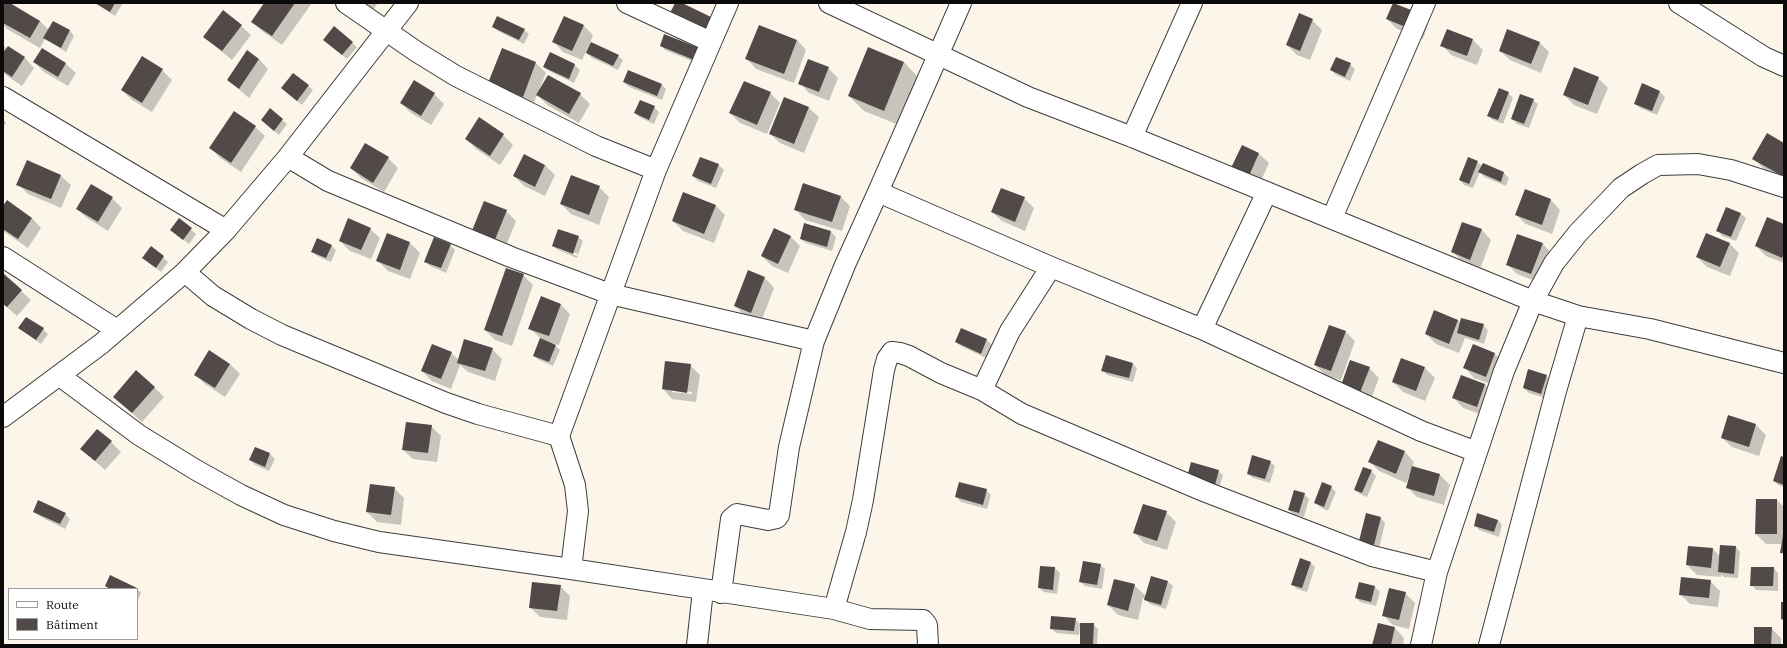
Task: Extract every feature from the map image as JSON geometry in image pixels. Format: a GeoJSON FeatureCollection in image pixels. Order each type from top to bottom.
{"type":"FeatureCollection","features":[{"type":"Feature","properties":{"kind":"street"},"geometry":{"type":"LineString","coordinates":[[346,3],[386,31],[456,76],[528,114],[596,146],[656,170]]}},
{"type":"Feature","properties":{"kind":"street"},"geometry":{"type":"LineString","coordinates":[[3,416],[60,376],[185,272],[226,230],[288,157],[408,3]]}},
{"type":"Feature","properties":{"kind":"street"},"geometry":{"type":"LineString","coordinates":[[627,3],[711,42]]}},
{"type":"Feature","properties":{"kind":"street"},"geometry":{"type":"LineString","coordinates":[[571,569],[578,511],[575,485],[559,436],[656,170],[728,3]]}},
{"type":"Feature","properties":{"kind":"street"},"geometry":{"type":"LineString","coordinates":[[829,3],[1028,97],[1132,137],[1533,301],[1578,316],[1650,329],[1784,363]]}},
{"type":"Feature","properties":{"kind":"street"},"geometry":{"type":"LineString","coordinates":[[697,645],[731,519],[737,514],[768,520],[777,518],[779,515],[789,447],[814,342],[845,264],[961,3]]}},
{"type":"Feature","properties":{"kind":"street"},"geometry":{"type":"LineString","coordinates":[[1132,137],[1192,3]]}},
{"type":"Feature","properties":{"kind":"street"},"geometry":{"type":"LineString","coordinates":[[1332,218],[1425,3]]}},
{"type":"Feature","properties":{"kind":"street"},"geometry":{"type":"LineString","coordinates":[[1679,3],[1764,57],[1784,66]]}},
{"type":"Feature","properties":{"kind":"street"},"geometry":{"type":"LineString","coordinates":[[3,97],[226,230]]}},
{"type":"Feature","properties":{"kind":"street"},"geometry":{"type":"LineString","coordinates":[[288,157],[315,174],[341,187],[511,257],[610,294],[814,342]]}},
{"type":"Feature","properties":{"kind":"street"},"geometry":{"type":"LineString","coordinates":[[1421,645],[1437,572],[1504,371],[1533,301],[1554,262],[1578,233],[1621,188],[1642,174],[1658,166],[1676,163],[1698,164],[1731,170],[1784,187]]}},
{"type":"Feature","properties":{"kind":"street"},"geometry":{"type":"LineString","coordinates":[[878,192],[1051,267],[1202,329],[1407,425],[1476,452]]}},
{"type":"Feature","properties":{"kind":"street"},"geometry":{"type":"LineString","coordinates":[[1202,329],[1267,192]]}},
{"type":"Feature","properties":{"kind":"street"},"geometry":{"type":"LineString","coordinates":[[3,257],[117,330]]}},
{"type":"Feature","properties":{"kind":"street"},"geometry":{"type":"LineString","coordinates":[[982,390],[1010,331],[1051,267]]}},
{"type":"Feature","properties":{"kind":"street"},"geometry":{"type":"LineString","coordinates":[[185,272],[213,296],[251,319],[282,335],[446,403],[478,414],[559,436]]}},
{"type":"Feature","properties":{"kind":"street"},"geometry":{"type":"LineString","coordinates":[[1489,645],[1556,391],[1578,316]]}},
{"type":"Feature","properties":{"kind":"street"},"geometry":{"type":"LineString","coordinates":[[834,609],[856,532],[863,500],[887,359],[892,352],[900,353],[941,373],[982,390],[1022,414],[1206,492],[1372,556],[1437,572]]}},
{"type":"Feature","properties":{"kind":"street"},"geometry":{"type":"LineString","coordinates":[[60,376],[139,435],[235,491],[284,515],[334,531],[379,542],[571,569],[712,592],[834,609],[870,619],[923,620],[927,625],[928,645]]}},
{"type":"Feature","properties":{"kind":"building"},"geometry":{"type":"Polygon","coordinates":[[[5,3],[10,3],[40,21],[30,38],[3,23],[3,7],[5,3]]]}},
{"type":"Feature","properties":{"kind":"building"},"geometry":{"type":"Polygon","coordinates":[[[95,3],[115,3],[110,12],[95,3]]]}},
{"type":"Feature","properties":{"kind":"building"},"geometry":{"type":"Polygon","coordinates":[[[264,3],[295,3],[272,36],[251,22],[264,3]]]}},
{"type":"Feature","properties":{"kind":"building"},"geometry":{"type":"Polygon","coordinates":[[[675,3],[682,3],[711,17],[704,31],[669,15],[675,3]]]}},
{"type":"Feature","properties":{"kind":"building"},"geometry":{"type":"Polygon","coordinates":[[[1393,3],[1419,13],[1413,30],[1386,19],[1393,3]]]}},
{"type":"Feature","properties":{"kind":"building"},"geometry":{"type":"Polygon","coordinates":[[[223,10],[242,25],[222,51],[203,37],[223,10]]]}},
{"type":"Feature","properties":{"kind":"building"},"geometry":{"type":"Polygon","coordinates":[[[1299,13],[1313,19],[1300,51],[1286,45],[1299,13]]]}},
{"type":"Feature","properties":{"kind":"building"},"geometry":{"type":"Polygon","coordinates":[[[497,16],[525,29],[519,40],[492,27],[497,16]]]}},
{"type":"Feature","properties":{"kind":"building"},"geometry":{"type":"Polygon","coordinates":[[[564,16],[584,25],[572,51],[552,42],[564,16]]]}},
{"type":"Feature","properties":{"kind":"building"},"geometry":{"type":"Polygon","coordinates":[[[53,21],[70,30],[61,48],[43,38],[53,21]]]}},
{"type":"Feature","properties":{"kind":"building"},"geometry":{"type":"Polygon","coordinates":[[[759,25],[797,40],[784,74],[745,59],[759,25]]]}},
{"type":"Feature","properties":{"kind":"building"},"geometry":{"type":"Polygon","coordinates":[[[334,26],[353,42],[342,55],[323,40],[334,26]]]}},
{"type":"Feature","properties":{"kind":"building"},"geometry":{"type":"Polygon","coordinates":[[[1447,29],[1473,39],[1467,56],[1440,46],[1447,29]]]}},
{"type":"Feature","properties":{"kind":"building"},"geometry":{"type":"Polygon","coordinates":[[[1507,29],[1540,42],[1531,64],[1499,51],[1507,29]]]}},
{"type":"Feature","properties":{"kind":"building"},"geometry":{"type":"Polygon","coordinates":[[[664,34],[699,48],[694,60],[660,46],[664,34]]]}},
{"type":"Feature","properties":{"kind":"building"},"geometry":{"type":"Polygon","coordinates":[[[591,42],[619,55],[613,66],[586,53],[591,42]]]}},
{"type":"Feature","properties":{"kind":"building"},"geometry":{"type":"Polygon","coordinates":[[[8,46],[25,57],[12,77],[3,71],[3,53],[8,46]]]}},
{"type":"Feature","properties":{"kind":"building"},"geometry":{"type":"Polygon","coordinates":[[[868,47],[904,62],[884,111],[848,96],[868,47]]]}},
{"type":"Feature","properties":{"kind":"building"},"geometry":{"type":"Polygon","coordinates":[[[42,48],[66,63],[58,77],[33,62],[42,48]]]}},
{"type":"Feature","properties":{"kind":"building"},"geometry":{"type":"Polygon","coordinates":[[[502,48],[536,62],[523,97],[488,83],[502,48]]]}},
{"type":"Feature","properties":{"kind":"building"},"geometry":{"type":"Polygon","coordinates":[[[247,50],[259,59],[239,89],[227,80],[247,50]]]}},
{"type":"Feature","properties":{"kind":"building"},"geometry":{"type":"Polygon","coordinates":[[[550,52],[575,64],[569,79],[543,67],[550,52]]]}},
{"type":"Feature","properties":{"kind":"building"},"geometry":{"type":"Polygon","coordinates":[[[142,56],[163,69],[142,103],[121,90],[142,56]]]}},
{"type":"Feature","properties":{"kind":"building"},"geometry":{"type":"Polygon","coordinates":[[[1336,57],[1351,63],[1345,77],[1330,70],[1336,57]]]}},
{"type":"Feature","properties":{"kind":"building"},"geometry":{"type":"Polygon","coordinates":[[[808,59],[829,67],[819,92],[798,84],[808,59]]]}},
{"type":"Feature","properties":{"kind":"building"},"geometry":{"type":"Polygon","coordinates":[[[1574,67],[1599,77],[1588,105],[1563,95],[1574,67]]]}},
{"type":"Feature","properties":{"kind":"building"},"geometry":{"type":"Polygon","coordinates":[[[628,70],[662,84],[657,96],[623,82],[628,70]]]}},
{"type":"Feature","properties":{"kind":"building"},"geometry":{"type":"Polygon","coordinates":[[[293,73],[309,85],[297,101],[281,88],[293,73]]]}},
{"type":"Feature","properties":{"kind":"building"},"geometry":{"type":"Polygon","coordinates":[[[548,75],[581,93],[569,114],[536,95],[548,75]]]}},
{"type":"Feature","properties":{"kind":"building"},"geometry":{"type":"Polygon","coordinates":[[[414,80],[435,93],[421,116],[400,103],[414,80]]]}},
{"type":"Feature","properties":{"kind":"building"},"geometry":{"type":"Polygon","coordinates":[[[744,81],[771,92],[757,125],[729,113],[744,81]]]}},
{"type":"Feature","properties":{"kind":"building"},"geometry":{"type":"Polygon","coordinates":[[[1642,83],[1660,91],[1652,111],[1634,104],[1642,83]]]}},
{"type":"Feature","properties":{"kind":"building"},"geometry":{"type":"Polygon","coordinates":[[[1499,88],[1509,92],[1498,120],[1487,116],[1499,88]]]}},
{"type":"Feature","properties":{"kind":"building"},"geometry":{"type":"Polygon","coordinates":[[[1520,94],[1534,99],[1524,124],[1511,119],[1520,94]]]}},
{"type":"Feature","properties":{"kind":"building"},"geometry":{"type":"Polygon","coordinates":[[[784,97],[809,107],[794,144],[769,134],[784,97]]]}},
{"type":"Feature","properties":{"kind":"building"},"geometry":{"type":"Polygon","coordinates":[[[640,100],[655,106],[649,120],[634,113],[640,100]]]}},
{"type":"Feature","properties":{"kind":"building"},"geometry":{"type":"Polygon","coordinates":[[[270,108],[283,119],[274,131],[261,120],[270,108]]]}},
{"type":"Feature","properties":{"kind":"building"},"geometry":{"type":"Polygon","coordinates":[[[234,111],[256,126],[231,163],[209,148],[234,111]]]}},
{"type":"Feature","properties":{"kind":"building"},"geometry":{"type":"Polygon","coordinates":[[[479,117],[504,134],[490,156],[465,139],[479,117]]]}},
{"type":"Feature","properties":{"kind":"building"},"geometry":{"type":"Polygon","coordinates":[[[1767,133],[1784,143],[1784,177],[1752,159],[1767,133]]]}},
{"type":"Feature","properties":{"kind":"building"},"geometry":{"type":"Polygon","coordinates":[[[365,143],[389,157],[373,183],[350,168],[365,143]]]}},
{"type":"Feature","properties":{"kind":"building"},"geometry":{"type":"Polygon","coordinates":[[[1242,145],[1259,153],[1249,176],[1231,168],[1242,145]]]}},
{"type":"Feature","properties":{"kind":"building"},"geometry":{"type":"Polygon","coordinates":[[[524,154],[545,165],[535,187],[513,176],[524,154]]]}},
{"type":"Feature","properties":{"kind":"building"},"geometry":{"type":"Polygon","coordinates":[[[700,157],[719,164],[711,184],[692,176],[700,157]]]}},
{"type":"Feature","properties":{"kind":"building"},"geometry":{"type":"Polygon","coordinates":[[[1468,157],[1478,161],[1469,184],[1459,180],[1468,157]]]}},
{"type":"Feature","properties":{"kind":"building"},"geometry":{"type":"Polygon","coordinates":[[[27,160],[61,175],[51,199],[16,185],[27,160]]]}},
{"type":"Feature","properties":{"kind":"building"},"geometry":{"type":"Polygon","coordinates":[[[1483,163],[1504,172],[1501,182],[1478,172],[1483,163]]]}},
{"type":"Feature","properties":{"kind":"building"},"geometry":{"type":"Polygon","coordinates":[[[571,175],[600,186],[589,215],[560,204],[571,175]]]}},
{"type":"Feature","properties":{"kind":"building"},"geometry":{"type":"Polygon","coordinates":[[[803,183],[841,196],[832,222],[794,210],[803,183]]]}},
{"type":"Feature","properties":{"kind":"building"},"geometry":{"type":"Polygon","coordinates":[[[91,184],[113,197],[98,222],[76,209],[91,184]]]}},
{"type":"Feature","properties":{"kind":"building"},"geometry":{"type":"Polygon","coordinates":[[[1001,188],[1025,197],[1015,222],[991,212],[1001,188]]]}},
{"type":"Feature","properties":{"kind":"building"},"geometry":{"type":"Polygon","coordinates":[[[1525,189],[1551,199],[1542,225],[1515,215],[1525,189]]]}},
{"type":"Feature","properties":{"kind":"building"},"geometry":{"type":"Polygon","coordinates":[[[683,192],[716,205],[704,234],[672,221],[683,192]]]}},
{"type":"Feature","properties":{"kind":"building"},"geometry":{"type":"Polygon","coordinates":[[[7,200],[32,218],[18,239],[3,229],[3,206],[7,200]]]}},
{"type":"Feature","properties":{"kind":"building"},"geometry":{"type":"Polygon","coordinates":[[[484,201],[507,210],[494,242],[471,233],[484,201]]]}},
{"type":"Feature","properties":{"kind":"building"},"geometry":{"type":"Polygon","coordinates":[[[1726,207],[1741,213],[1731,237],[1716,231],[1726,207]]]}},
{"type":"Feature","properties":{"kind":"building"},"geometry":{"type":"Polygon","coordinates":[[[1767,217],[1784,224],[1784,254],[1782,258],[1755,246],[1767,217]]]}},
{"type":"Feature","properties":{"kind":"building"},"geometry":{"type":"Polygon","coordinates":[[[179,218],[192,228],[183,240],[170,230],[179,218]]]}},
{"type":"Feature","properties":{"kind":"building"},"geometry":{"type":"Polygon","coordinates":[[[348,218],[371,228],[361,250],[339,241],[348,218]]]}},
{"type":"Feature","properties":{"kind":"building"},"geometry":{"type":"Polygon","coordinates":[[[1462,222],[1482,229],[1470,260],[1451,252],[1462,222]]]}},
{"type":"Feature","properties":{"kind":"building"},"geometry":{"type":"Polygon","coordinates":[[[804,223],[831,231],[827,247],[800,239],[804,223]]]}},
{"type":"Feature","properties":{"kind":"building"},"geometry":{"type":"Polygon","coordinates":[[[774,228],[791,236],[778,264],[761,256],[774,228]]]}},
{"type":"Feature","properties":{"kind":"building"},"geometry":{"type":"Polygon","coordinates":[[[558,229],[579,236],[573,254],[552,246],[558,229]]]}},
{"type":"Feature","properties":{"kind":"building"},"geometry":{"type":"Polygon","coordinates":[[[387,233],[410,242],[400,270],[376,261],[387,233]]]}},
{"type":"Feature","properties":{"kind":"building"},"geometry":{"type":"Polygon","coordinates":[[[1706,233],[1730,243],[1720,267],[1696,257],[1706,233]]]}},
{"type":"Feature","properties":{"kind":"building"},"geometry":{"type":"Polygon","coordinates":[[[1517,234],[1543,243],[1531,274],[1506,265],[1517,234]]]}},
{"type":"Feature","properties":{"kind":"building"},"geometry":{"type":"Polygon","coordinates":[[[434,237],[451,244],[441,268],[424,262],[434,237]]]}},
{"type":"Feature","properties":{"kind":"building"},"geometry":{"type":"Polygon","coordinates":[[[317,238],[332,245],[326,258],[311,252],[317,238]]]}},
{"type":"Feature","properties":{"kind":"building"},"geometry":{"type":"Polygon","coordinates":[[[151,246],[164,256],[156,268],[142,258],[151,246]]]}},
{"type":"Feature","properties":{"kind":"building"},"geometry":{"type":"Polygon","coordinates":[[[506,268],[524,274],[502,336],[484,330],[506,268]]]}},
{"type":"Feature","properties":{"kind":"building"},"geometry":{"type":"Polygon","coordinates":[[[748,270],[765,277],[751,313],[734,306],[748,270]]]}},
{"type":"Feature","properties":{"kind":"building"},"geometry":{"type":"Polygon","coordinates":[[[4,274],[22,290],[7,307],[3,304],[4,274]]]}},
{"type":"Feature","properties":{"kind":"building"},"geometry":{"type":"Polygon","coordinates":[[[541,296],[561,304],[549,336],[528,329],[541,296]]]}},
{"type":"Feature","properties":{"kind":"building"},"geometry":{"type":"Polygon","coordinates":[[[1434,310],[1458,320],[1449,344],[1425,334],[1434,310]]]}},
{"type":"Feature","properties":{"kind":"building"},"geometry":{"type":"Polygon","coordinates":[[[26,317],[44,328],[36,340],[18,328],[26,317]]]}},
{"type":"Feature","properties":{"kind":"building"},"geometry":{"type":"Polygon","coordinates":[[[1461,318],[1484,324],[1479,340],[1457,333],[1461,318]]]}},
{"type":"Feature","properties":{"kind":"building"},"geometry":{"type":"Polygon","coordinates":[[[1329,325],[1346,331],[1331,371],[1314,365],[1329,325]]]}},
{"type":"Feature","properties":{"kind":"building"},"geometry":{"type":"Polygon","coordinates":[[[961,328],[987,339],[981,354],[955,342],[961,328]]]}},
{"type":"Feature","properties":{"kind":"building"},"geometry":{"type":"Polygon","coordinates":[[[540,338],[556,345],[549,362],[533,356],[540,338]]]}},
{"type":"Feature","properties":{"kind":"building"},"geometry":{"type":"Polygon","coordinates":[[[464,339],[493,348],[485,371],[457,363],[464,339]]]}},
{"type":"Feature","properties":{"kind":"building"},"geometry":{"type":"Polygon","coordinates":[[[432,344],[452,352],[441,379],[421,371],[432,344]]]}},
{"type":"Feature","properties":{"kind":"building"},"geometry":{"type":"Polygon","coordinates":[[[1473,344],[1495,353],[1486,377],[1463,368],[1473,344]]]}},
{"type":"Feature","properties":{"kind":"building"},"geometry":{"type":"Polygon","coordinates":[[[209,350],[230,364],[215,388],[194,375],[209,350]]]}},
{"type":"Feature","properties":{"kind":"building"},"geometry":{"type":"Polygon","coordinates":[[[1106,355],[1133,363],[1129,378],[1101,371],[1106,355]]]}},
{"type":"Feature","properties":{"kind":"building"},"geometry":{"type":"Polygon","coordinates":[[[1401,358],[1425,367],[1416,391],[1392,382],[1401,358]]]}},
{"type":"Feature","properties":{"kind":"building"},"geometry":{"type":"Polygon","coordinates":[[[1350,360],[1370,367],[1359,395],[1340,388],[1350,360]]]}},
{"type":"Feature","properties":{"kind":"building"},"geometry":{"type":"Polygon","coordinates":[[[665,361],[691,364],[687,393],[662,389],[665,361]]]}},
{"type":"Feature","properties":{"kind":"building"},"geometry":{"type":"Polygon","coordinates":[[[1528,369],[1547,375],[1541,394],[1523,388],[1528,369]]]}},
{"type":"Feature","properties":{"kind":"building"},"geometry":{"type":"Polygon","coordinates":[[[136,370],[155,387],[132,413],[113,397],[136,370]]]}},
{"type":"Feature","properties":{"kind":"building"},"geometry":{"type":"Polygon","coordinates":[[[1461,375],[1485,384],[1477,407],[1452,398],[1461,375]]]}},
{"type":"Feature","properties":{"kind":"building"},"geometry":{"type":"Polygon","coordinates":[[[1728,415],[1756,424],[1749,447],[1721,438],[1728,415]]]}},
{"type":"Feature","properties":{"kind":"building"},"geometry":{"type":"Polygon","coordinates":[[[406,422],[432,425],[428,453],[402,450],[406,422]]]}},
{"type":"Feature","properties":{"kind":"building"},"geometry":{"type":"Polygon","coordinates":[[[97,429],[112,441],[95,461],[80,449],[97,429]]]}},
{"type":"Feature","properties":{"kind":"building"},"geometry":{"type":"Polygon","coordinates":[[[1378,440],[1405,451],[1396,474],[1368,462],[1378,440]]]}},
{"type":"Feature","properties":{"kind":"building"},"geometry":{"type":"Polygon","coordinates":[[[255,447],[270,453],[265,467],[249,460],[255,447]]]}},
{"type":"Feature","properties":{"kind":"building"},"geometry":{"type":"Polygon","coordinates":[[[1252,455],[1271,461],[1265,479],[1247,474],[1252,455]]]}},
{"type":"Feature","properties":{"kind":"building"},"geometry":{"type":"Polygon","coordinates":[[[1781,456],[1784,457],[1784,485],[1773,481],[1781,456]]]}},
{"type":"Feature","properties":{"kind":"building"},"geometry":{"type":"Polygon","coordinates":[[[1191,462],[1219,470],[1215,485],[1187,477],[1191,462]]]}},
{"type":"Feature","properties":{"kind":"building"},"geometry":{"type":"Polygon","coordinates":[[[1412,466],[1440,474],[1434,496],[1406,488],[1412,466]]]}},
{"type":"Feature","properties":{"kind":"building"},"geometry":{"type":"Polygon","coordinates":[[[1363,467],[1372,470],[1362,493],[1354,490],[1363,467]]]}},
{"type":"Feature","properties":{"kind":"building"},"geometry":{"type":"Polygon","coordinates":[[[959,482],[987,489],[983,505],[955,497],[959,482]]]}},
{"type":"Feature","properties":{"kind":"building"},"geometry":{"type":"Polygon","coordinates":[[[1322,482],[1332,486],[1324,507],[1314,503],[1322,482]]]}},
{"type":"Feature","properties":{"kind":"building"},"geometry":{"type":"Polygon","coordinates":[[[370,484],[395,487],[391,515],[366,512],[370,484]]]}},
{"type":"Feature","properties":{"kind":"building"},"geometry":{"type":"Polygon","coordinates":[[[1294,490],[1305,493],[1299,513],[1288,510],[1294,490]]]}},
{"type":"Feature","properties":{"kind":"building"},"geometry":{"type":"Polygon","coordinates":[[[1756,499],[1777,499],[1777,534],[1755,534],[1756,499]]]}},
{"type":"Feature","properties":{"kind":"building"},"geometry":{"type":"Polygon","coordinates":[[[38,500],[66,513],[60,524],[33,512],[38,500]]]}},
{"type":"Feature","properties":{"kind":"building"},"geometry":{"type":"Polygon","coordinates":[[[1143,504],[1167,511],[1157,541],[1133,533],[1143,504]]]}},
{"type":"Feature","properties":{"kind":"building"},"geometry":{"type":"Polygon","coordinates":[[[1366,513],[1381,517],[1374,545],[1359,541],[1366,513]]]}},
{"type":"Feature","properties":{"kind":"building"},"geometry":{"type":"Polygon","coordinates":[[[1477,513],[1498,520],[1494,532],[1474,526],[1477,513]]]}},
{"type":"Feature","properties":{"kind":"building"},"geometry":{"type":"Polygon","coordinates":[[[1783,535],[1784,553],[1780,553],[1783,535]]]}},
{"type":"Feature","properties":{"kind":"building"},"geometry":{"type":"Polygon","coordinates":[[[1720,545],[1736,546],[1734,574],[1718,572],[1720,545]]]}},
{"type":"Feature","properties":{"kind":"building"},"geometry":{"type":"Polygon","coordinates":[[[1688,546],[1713,548],[1711,568],[1686,565],[1688,546]]]}},
{"type":"Feature","properties":{"kind":"building"},"geometry":{"type":"Polygon","coordinates":[[[1300,558],[1311,562],[1302,588],[1291,585],[1300,558]]]}},
{"type":"Feature","properties":{"kind":"building"},"geometry":{"type":"Polygon","coordinates":[[[1083,561],[1101,564],[1097,585],[1079,582],[1083,561]]]}},
{"type":"Feature","properties":{"kind":"building"},"geometry":{"type":"Polygon","coordinates":[[[1040,566],[1055,567],[1053,590],[1038,588],[1040,566]]]}},
{"type":"Feature","properties":{"kind":"building"},"geometry":{"type":"Polygon","coordinates":[[[1751,567],[1774,567],[1773,586],[1750,586],[1751,567]]]}},
{"type":"Feature","properties":{"kind":"building"},"geometry":{"type":"Polygon","coordinates":[[[110,575],[137,588],[108,588],[105,586],[110,575]]]}},
{"type":"Feature","properties":{"kind":"building"},"geometry":{"type":"Polygon","coordinates":[[[1151,576],[1168,581],[1161,605],[1144,600],[1151,576]]]}},
{"type":"Feature","properties":{"kind":"building"},"geometry":{"type":"Polygon","coordinates":[[[1681,577],[1711,580],[1709,598],[1679,595],[1681,577]]]}},
{"type":"Feature","properties":{"kind":"building"},"geometry":{"type":"Polygon","coordinates":[[[1114,579],[1135,584],[1128,611],[1107,605],[1114,579]]]}},
{"type":"Feature","properties":{"kind":"building"},"geometry":{"type":"Polygon","coordinates":[[[532,582],[561,585],[557,611],[529,608],[532,582]]]}},
{"type":"Feature","properties":{"kind":"building"},"geometry":{"type":"Polygon","coordinates":[[[1359,582],[1375,586],[1371,602],[1355,598],[1359,582]]]}},
{"type":"Feature","properties":{"kind":"building"},"geometry":{"type":"Polygon","coordinates":[[[1389,588],[1406,592],[1399,620],[1382,616],[1389,588]]]}},
{"type":"Feature","properties":{"kind":"building"},"geometry":{"type":"Polygon","coordinates":[[[1781,602],[1784,602],[1784,620],[1781,619],[1781,602]]]}},
{"type":"Feature","properties":{"kind":"building"},"geometry":{"type":"Polygon","coordinates":[[[1051,616],[1076,618],[1074,631],[1050,629],[1051,616]]]}},
{"type":"Feature","properties":{"kind":"building"},"geometry":{"type":"Polygon","coordinates":[[[1080,623],[1094,623],[1093,645],[1080,645],[1080,623]]]}},
{"type":"Feature","properties":{"kind":"building"},"geometry":{"type":"Polygon","coordinates":[[[1378,623],[1395,627],[1391,645],[1372,645],[1378,623]]]}},
{"type":"Feature","properties":{"kind":"building"},"geometry":{"type":"Polygon","coordinates":[[[1754,627],[1772,627],[1771,645],[1754,645],[1754,627]]]}}]}
